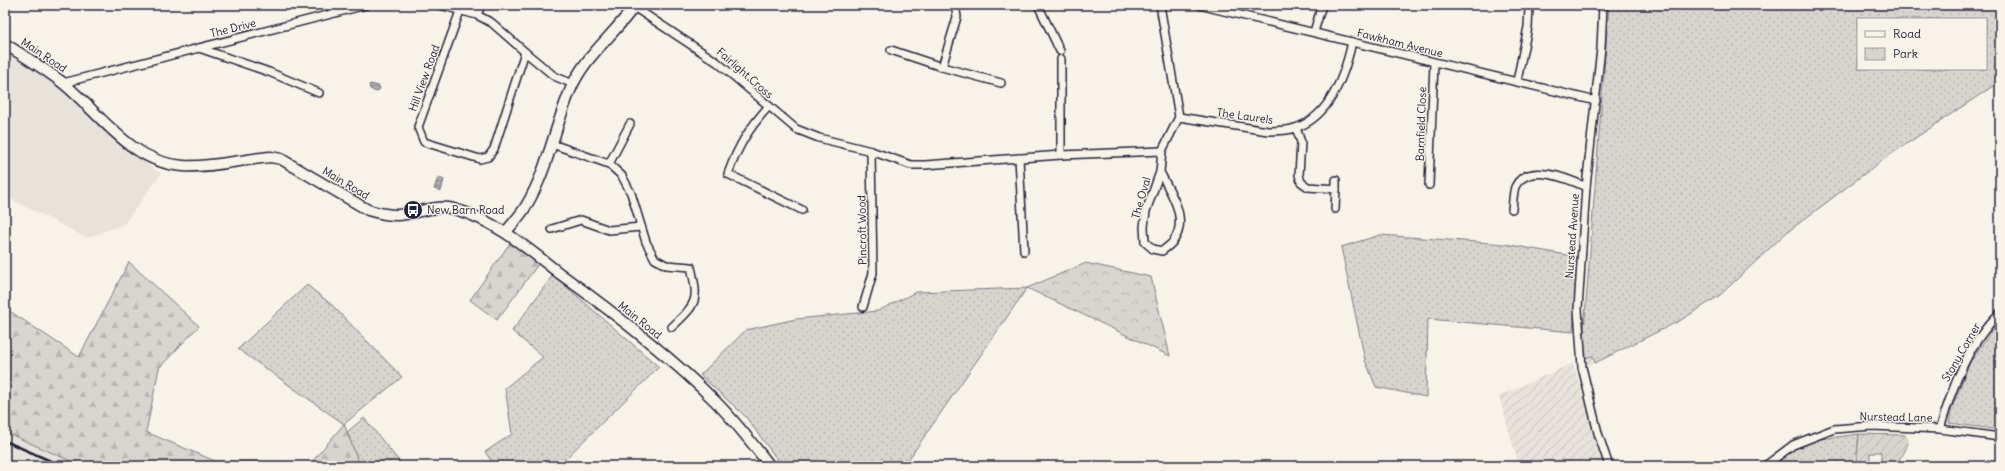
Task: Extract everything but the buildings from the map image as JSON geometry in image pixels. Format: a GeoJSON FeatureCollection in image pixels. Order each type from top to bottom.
{"type":"FeatureCollection","features":[{"type":"Feature","properties":{"kind":"main road"},"geometry":{"type":"LineString","coordinates":[[506,232],[526,206],[542,173],[563,110],[584,65],[634,6]]}},
{"type":"Feature","properties":{"kind":"main road","name":"Main Road"},"geometry":{"type":"LineString","coordinates":[[5,44],[63,83],[134,149],[148,158],[167,164],[182,166],[198,166],[271,157],[281,159],[368,210],[382,214],[397,215],[434,208],[453,209],[475,217],[506,232],[592,297],[686,374],[747,436],[770,466]]}},
{"type":"Feature","properties":{"kind":"street","name":"The Drive"},"geometry":{"type":"LineString","coordinates":[[63,83],[366,5]]}},
{"type":"Feature","properties":{"kind":"street"},"geometry":{"type":"LineString","coordinates":[[440,5],[477,15],[492,23],[554,76],[574,84]]}},
{"type":"Feature","properties":{"kind":"street"},"geometry":{"type":"LineString","coordinates":[[477,15],[481,5]]}},
{"type":"Feature","properties":{"kind":"street"},"geometry":{"type":"LineString","coordinates":[[942,67],[957,17],[955,5]]}},
{"type":"Feature","properties":{"kind":"street"},"geometry":{"type":"LineString","coordinates":[[1038,5],[1060,51]]}},
{"type":"Feature","properties":{"kind":"street"},"geometry":{"type":"LineString","coordinates":[[1160,5],[1179,117]]}},
{"type":"Feature","properties":{"kind":"street","name":"Fawkham Avenue"},"geometry":{"type":"LineString","coordinates":[[1200,5],[1314,32],[1434,63],[1517,81],[1596,101]]}},
{"type":"Feature","properties":{"kind":"street"},"geometry":{"type":"LineString","coordinates":[[1314,32],[1322,5]]}},
{"type":"Feature","properties":{"kind":"street","name":"Nurstead Avenue"},"geometry":{"type":"LineString","coordinates":[[1603,5],[1596,101],[1586,187],[1578,308],[1581,356],[1598,432],[1609,466]]}},
{"type":"Feature","properties":{"kind":"street","name":"Fairlight Cross"},"geometry":{"type":"LineString","coordinates":[[634,6],[717,62],[769,106],[747,132],[737,150],[728,174],[802,210]]}},
{"type":"Feature","properties":{"kind":"street"},"geometry":{"type":"LineString","coordinates":[[1517,81],[1528,27],[1529,8]]}},
{"type":"Feature","properties":{"kind":"street","name":"Hill View Road"},"geometry":{"type":"LineString","coordinates":[[460,11],[418,127],[424,142],[480,159],[488,158],[494,149],[525,52]]}},
{"type":"Feature","properties":{"kind":"street","name":"The Laurels"},"geometry":{"type":"LineString","coordinates":[[1179,117],[1268,131],[1282,131],[1296,128],[1310,121],[1329,100],[1343,75],[1352,42]]}},
{"type":"Feature","properties":{"kind":"street","name":"The Drive"},"geometry":{"type":"LineString","coordinates":[[199,48],[268,72],[319,93]]}},
{"type":"Feature","properties":{"kind":"street"},"geometry":{"type":"LineString","coordinates":[[891,50],[942,67],[1000,83]]}},
{"type":"Feature","properties":{"kind":"street"},"geometry":{"type":"LineString","coordinates":[[1061,59],[1061,155]]}},
{"type":"Feature","properties":{"kind":"street","name":"Barnfield Close"},"geometry":{"type":"LineString","coordinates":[[1429,185],[1434,63]]}},
{"type":"Feature","properties":{"kind":"street"},"geometry":{"type":"LineString","coordinates":[[769,106],[796,129],[819,138],[871,151],[911,164],[925,165],[1061,155],[1162,151]]}},
{"type":"Feature","properties":{"kind":"street","name":"The Oval"},"geometry":{"type":"LineString","coordinates":[[1160,172],[1179,211],[1180,225],[1174,240],[1162,251],[1153,249],[1145,242],[1144,227],[1146,212],[1160,172],[1162,151],[1179,117]]}},
{"type":"Feature","properties":{"kind":"street"},"geometry":{"type":"LineString","coordinates":[[609,164],[630,124]]}},
{"type":"Feature","properties":{"kind":"street"},"geometry":{"type":"LineString","coordinates":[[1296,128],[1301,142],[1299,175],[1301,182],[1308,187],[1336,189]]}},
{"type":"Feature","properties":{"kind":"street"},"geometry":{"type":"LineString","coordinates":[[552,144],[609,164],[622,176],[631,193],[646,242],[655,259],[666,264],[691,267],[696,287],[693,307],[672,327]]}},
{"type":"Feature","properties":{"kind":"street","name":"Pincroft Wood"},"geometry":{"type":"LineString","coordinates":[[863,307],[873,274],[871,151]]}},
{"type":"Feature","properties":{"kind":"street"},"geometry":{"type":"LineString","coordinates":[[1019,158],[1024,251]]}},
{"type":"Feature","properties":{"kind":"street"},"geometry":{"type":"LineString","coordinates":[[1512,208],[1516,186],[1523,178],[1536,173],[1565,178],[1586,187]]}},
{"type":"Feature","properties":{"kind":"street"},"geometry":{"type":"LineString","coordinates":[[1335,209],[1336,180]]}},
{"type":"Feature","properties":{"kind":"street"},"geometry":{"type":"LineString","coordinates":[[552,229],[581,220],[609,230],[641,227]]}},
{"type":"Feature","properties":{"kind":"street","name":"Stony Corner"},"geometry":{"type":"LineString","coordinates":[[1940,429],[1952,389],[1971,352],[2000,312]]}},
{"type":"Feature","properties":{"kind":"street","name":"Nurstead Lane"},"geometry":{"type":"LineString","coordinates":[[1765,466],[1793,446],[1834,429],[1872,426],[1940,429],[2000,437]]}},
{"type":"Feature","properties":{"kind":"shaded area"},"geometry":{"type":"Polygon","coordinates":[[[5,52],[63,87],[106,133],[161,174],[124,224],[87,238],[5,196],[5,52]]]}},
{"type":"Feature","properties":{"kind":"shaded area"},"geometry":{"type":"Polygon","coordinates":[[[370,84],[379,86],[380,89],[376,92],[370,89],[370,84]]]}},
{"type":"Feature","properties":{"kind":"shaded area"},"geometry":{"type":"Polygon","coordinates":[[[438,177],[444,180],[441,191],[434,189],[438,177]]]}},
{"type":"Feature","properties":{"kind":"shaded area"},"geometry":{"type":"Polygon","coordinates":[[[1593,356],[1595,363],[1585,367],[1584,358],[1593,356]]]}},
{"type":"Feature","properties":{"kind":"shaded area"},"geometry":{"type":"Polygon","coordinates":[[[1573,363],[1605,466],[1519,466],[1499,396],[1573,363]]]}},
{"type":"Feature","properties":{"kind":"shaded area"},"geometry":{"type":"Polygon","coordinates":[[[5,432],[82,466],[17,466],[5,461],[5,432]]]}},
{"type":"Feature","properties":{"kind":"green space"},"geometry":{"type":"Polygon","coordinates":[[[1609,5],[2000,5],[2000,84],[1996,84],[1884,159],[1786,233],[1719,296],[1681,320],[1595,363],[1593,356],[1584,358],[1584,329],[1609,5]]]}},
{"type":"Feature","properties":{"kind":"green space"},"geometry":{"type":"Polygon","coordinates":[[[1380,235],[1505,244],[1578,257],[1573,332],[1428,319],[1426,397],[1376,387],[1365,360],[1341,247],[1380,235]]]}},
{"type":"Feature","properties":{"kind":"green space"},"geometry":{"type":"Polygon","coordinates":[[[510,243],[539,263],[497,320],[470,300],[510,243]]]}},
{"type":"Feature","properties":{"kind":"green space"},"geometry":{"type":"Polygon","coordinates":[[[129,262],[199,326],[159,368],[146,432],[215,461],[311,463],[344,424],[360,466],[82,466],[5,432],[5,308],[79,357],[129,262]]]}},
{"type":"Feature","properties":{"kind":"green space"},"geometry":{"type":"Polygon","coordinates":[[[1086,263],[1151,277],[1170,356],[1027,288],[1086,263]]]}},
{"type":"Feature","properties":{"kind":"green space"},"geometry":{"type":"Polygon","coordinates":[[[553,275],[659,367],[558,466],[495,466],[485,452],[512,434],[505,388],[543,357],[512,331],[553,275]]]}},
{"type":"Feature","properties":{"kind":"green space"},"geometry":{"type":"Polygon","coordinates":[[[307,285],[332,305],[402,377],[344,424],[238,349],[307,285]]]}},
{"type":"Feature","properties":{"kind":"green space"},"geometry":{"type":"Polygon","coordinates":[[[1027,288],[904,466],[782,466],[745,416],[700,375],[746,330],[796,319],[878,311],[916,292],[1027,288]]]}},
{"type":"Feature","properties":{"kind":"green space"},"geometry":{"type":"Polygon","coordinates":[[[2000,319],[2000,430],[1949,423],[1952,408],[1970,362],[2000,319]]]}},
{"type":"Feature","properties":{"kind":"green space"},"geometry":{"type":"Polygon","coordinates":[[[364,418],[403,466],[360,466],[347,432],[364,418]]]}},
{"type":"Feature","properties":{"kind":"green space"},"geometry":{"type":"Polygon","coordinates":[[[1859,434],[1856,466],[1772,466],[1791,450],[1821,439],[1859,434]]]}},
{"type":"Feature","properties":{"kind":"green space"},"geometry":{"type":"Polygon","coordinates":[[[1859,434],[1905,435],[1908,443],[1896,466],[1856,466],[1859,434]],[[1881,452],[1870,453],[1870,460],[1881,460],[1881,452]]]}},
{"type":"Feature","properties":{"kind":"railway"},"geometry":{"type":"LineString","coordinates":[[5,441],[62,466]]}},
{"type":"Feature","properties":{"kind":"place","name":"New Barn Road"},"geometry":{"type":"Point","coordinates":[413,210]}}]}
